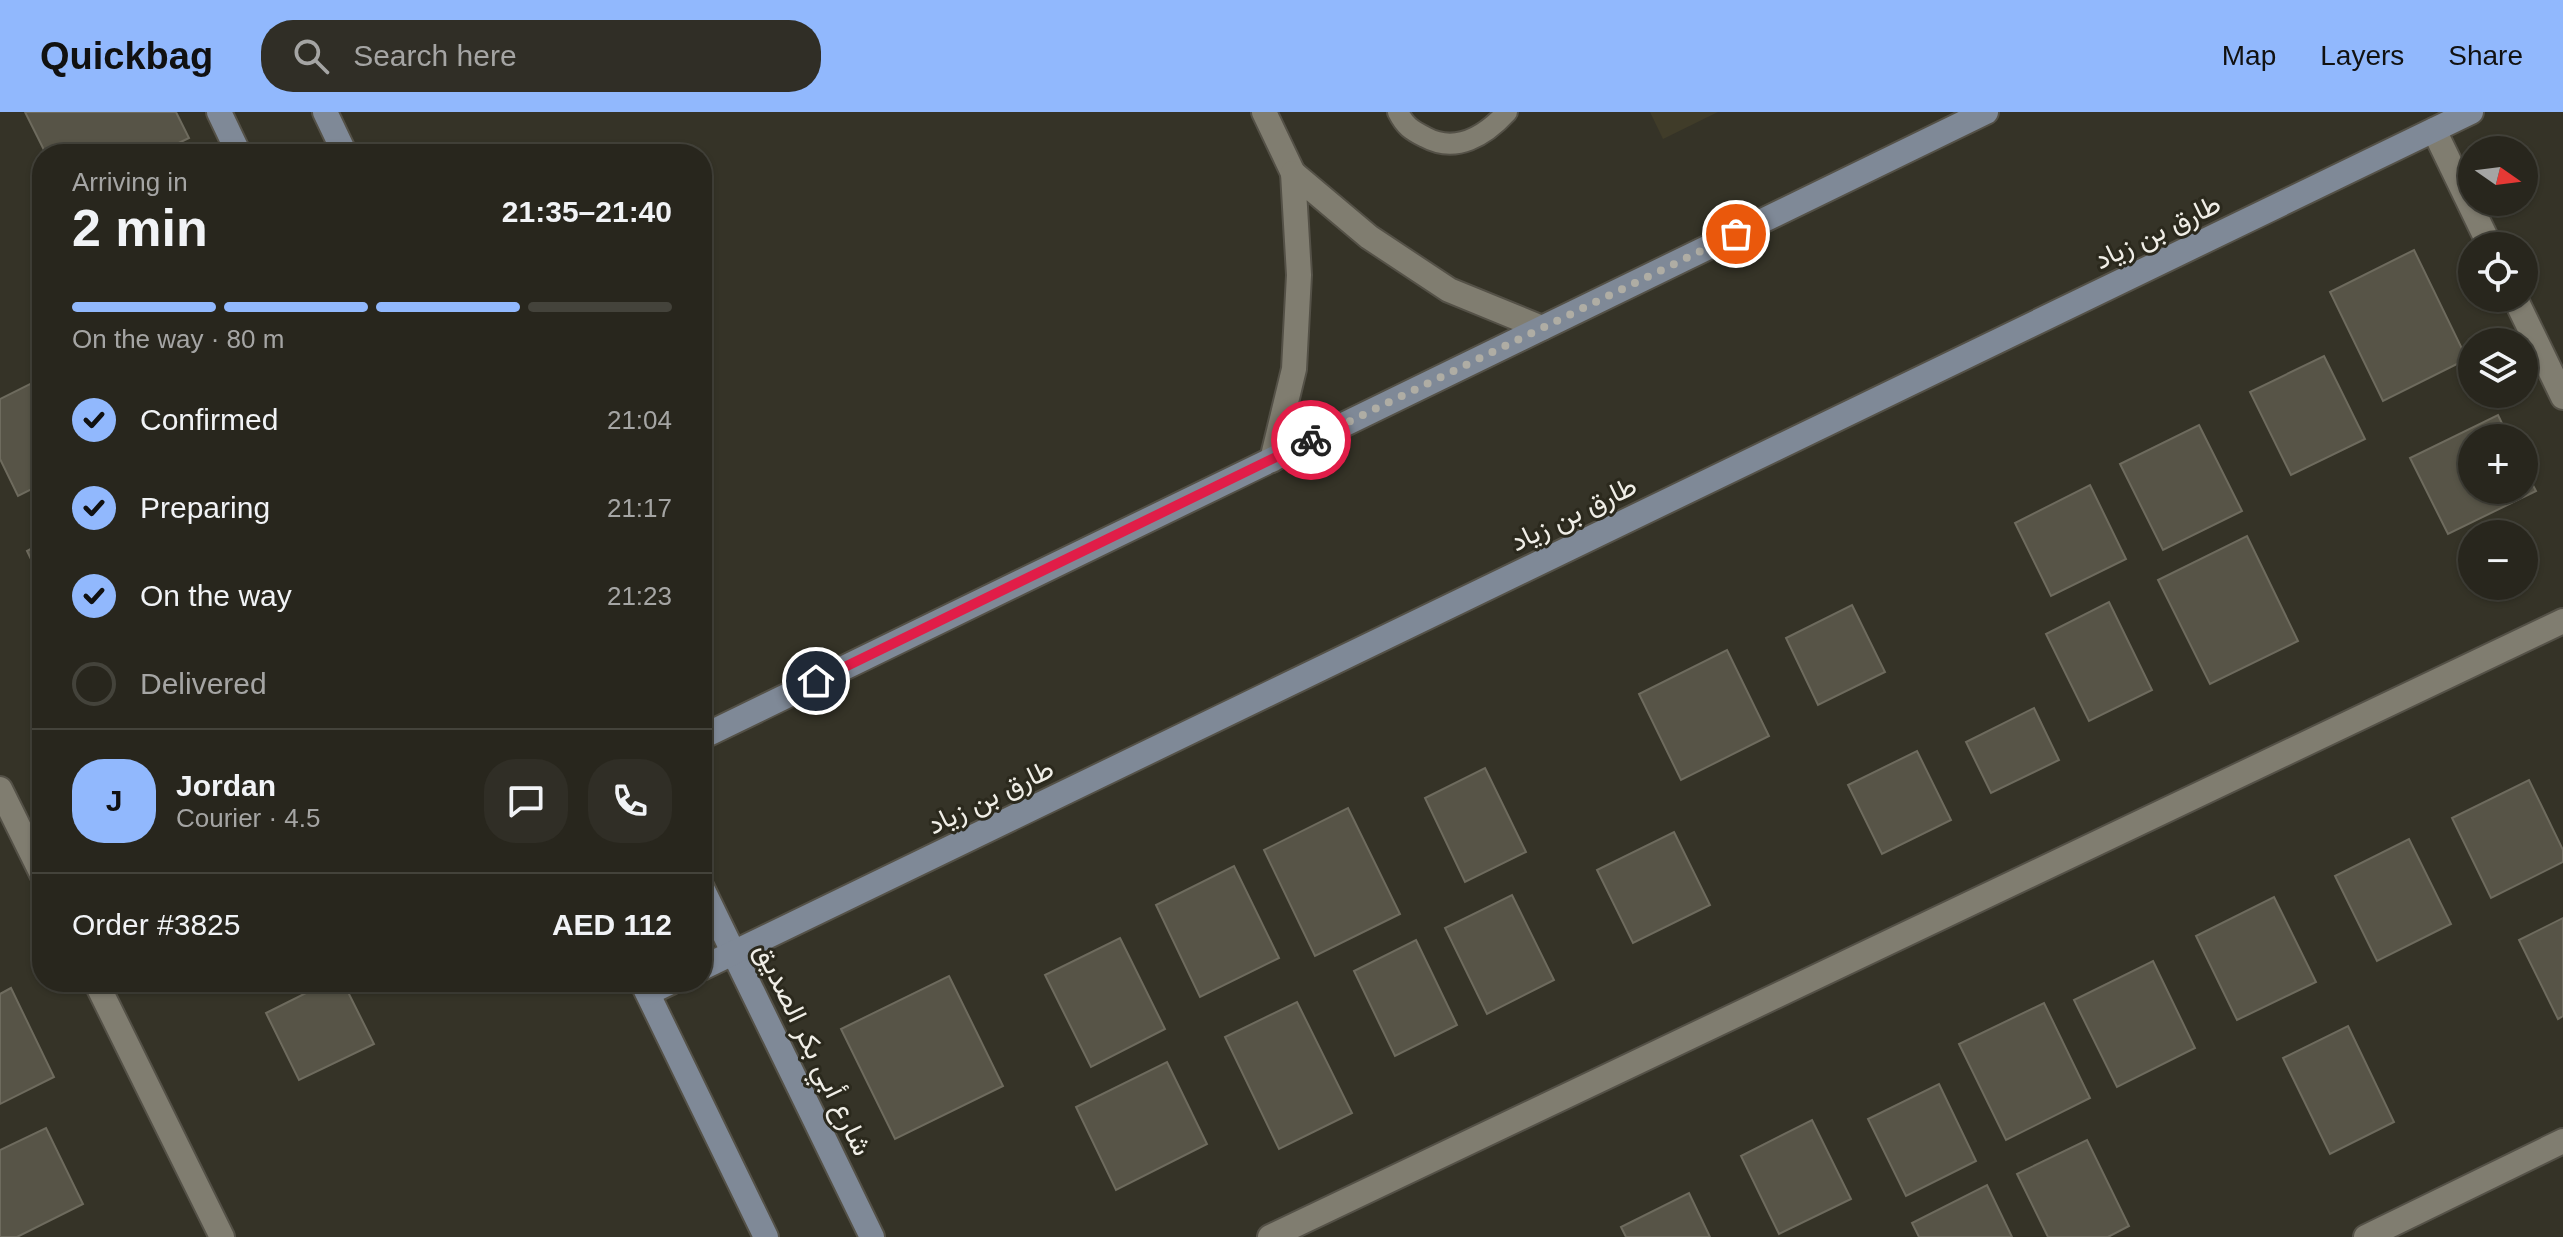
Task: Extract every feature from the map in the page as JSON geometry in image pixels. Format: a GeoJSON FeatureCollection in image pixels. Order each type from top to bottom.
{"type":"FeatureCollection","features":[{"type":"Feature","properties":{"kind":"street"},"geometry":{"type":"LineString","coordinates":[[219,112],[234,144]]}},
{"type":"Feature","properties":{"kind":"street"},"geometry":{"type":"LineString","coordinates":[[325,112],[340,144]]}},
{"type":"Feature","properties":{"kind":"street"},"geometry":{"type":"LineString","coordinates":[[1264,112],[1293,173],[1299,275],[1294,369],[1272,460]]}},
{"type":"Feature","properties":{"kind":"street"},"geometry":{"type":"LineString","coordinates":[[712,732],[1986,112]]}},
{"type":"Feature","properties":{"kind":"street","name":"طارق بن زياد"},"geometry":{"type":"LineString","coordinates":[[712,963],[2471,112]]}},
{"type":"Feature","properties":{"kind":"street"},"geometry":{"type":"LineString","coordinates":[[2434,130],[2483,232]]}},
{"type":"Feature","properties":{"kind":"street"},"geometry":{"type":"LineString","coordinates":[[1293,173],[1369,237],[1449,290],[1542,328]]}},
{"type":"Feature","properties":{"kind":"street"},"geometry":{"type":"LineString","coordinates":[[2522,312],[2563,397]]}},
{"type":"Feature","properties":{"kind":"street"},"geometry":{"type":"LineString","coordinates":[[1270,1237],[2563,621]]}},
{"type":"Feature","properties":{"kind":"street"},"geometry":{"type":"LineString","coordinates":[[0,789],[32,854]]}},
{"type":"Feature","properties":{"kind":"street","name":"شارع أبي بكر الصديق"},"geometry":{"type":"LineString","coordinates":[[712,908],[872,1237]]}},
{"type":"Feature","properties":{"kind":"street"},"geometry":{"type":"LineString","coordinates":[[101,992],[222,1237]]}},
{"type":"Feature","properties":{"kind":"street"},"geometry":{"type":"LineString","coordinates":[[647,992],[766,1237]]}},
{"type":"Feature","properties":{"kind":"street"},"geometry":{"type":"LineString","coordinates":[[2366,1237],[2563,1141]]}},
{"type":"Feature","properties":{"kind":"lane"},"geometry":{"type":"LineString","coordinates":[[1398,112],[1405,126],[1438,145],[1461,144],[1492,129],[1507,112]]}},
{"type":"Feature","properties":{"kind":"shaded area"},"geometry":{"type":"Polygon","coordinates":[[[1650,112],[1718,112],[1663,139],[1650,112]]]}},
{"type":"Feature","properties":{"kind":"building"},"geometry":{"type":"Polygon","coordinates":[[[25,112],[176,112],[189,138],[177,144],[41,144],[25,112]]]}},
{"type":"Feature","properties":{"kind":"building"},"geometry":{"type":"Polygon","coordinates":[[[2414,250],[2458,340],[2458,364],[2383,401],[2330,292],[2414,250]]]}},
{"type":"Feature","properties":{"kind":"building"},"geometry":{"type":"Polygon","coordinates":[[[2324,356],[2365,439],[2291,475],[2250,392],[2324,356]]]}},
{"type":"Feature","properties":{"kind":"building"},"geometry":{"type":"Polygon","coordinates":[[[32,383],[32,489],[18,496],[0,459],[0,399],[32,383]]]}},
{"type":"Feature","properties":{"kind":"building"},"geometry":{"type":"Polygon","coordinates":[[[2498,415],[2502,424],[2480,424],[2498,415]]]}},
{"type":"Feature","properties":{"kind":"building"},"geometry":{"type":"Polygon","coordinates":[[[2199,425],[2242,511],[2163,550],[2120,464],[2199,425]]]}},
{"type":"Feature","properties":{"kind":"building"},"geometry":{"type":"Polygon","coordinates":[[[2458,435],[2458,504],[2509,504],[2477,520],[2458,520],[2458,529],[2448,534],[2410,458],[2458,435]]]}},
{"type":"Feature","properties":{"kind":"building"},"geometry":{"type":"Polygon","coordinates":[[[2090,485],[2126,559],[2051,596],[2015,523],[2090,485]]]}},
{"type":"Feature","properties":{"kind":"building"},"geometry":{"type":"Polygon","coordinates":[[[2247,536],[2298,641],[2210,684],[2158,580],[2247,536]]]}},
{"type":"Feature","properties":{"kind":"building"},"geometry":{"type":"Polygon","coordinates":[[[2109,602],[2152,690],[2089,721],[2046,634],[2109,602]]]}},
{"type":"Feature","properties":{"kind":"building"},"geometry":{"type":"Polygon","coordinates":[[[1852,605],[1885,672],[1818,705],[1786,638],[1852,605]]]}},
{"type":"Feature","properties":{"kind":"building"},"geometry":{"type":"Polygon","coordinates":[[[1727,650],[1769,736],[1681,780],[1639,694],[1727,650]]]}},
{"type":"Feature","properties":{"kind":"building"},"geometry":{"type":"Polygon","coordinates":[[[2034,708],[2059,760],[1991,793],[1966,742],[2034,708]]]}},
{"type":"Feature","properties":{"kind":"building"},"geometry":{"type":"Polygon","coordinates":[[[1917,751],[1951,820],[1882,854],[1848,785],[1917,751]]]}},
{"type":"Feature","properties":{"kind":"building"},"geometry":{"type":"Polygon","coordinates":[[[1485,768],[1526,852],[1465,882],[1425,798],[1485,768]]]}},
{"type":"Feature","properties":{"kind":"building"},"geometry":{"type":"Polygon","coordinates":[[[2529,780],[2563,850],[2563,862],[2491,898],[2452,818],[2529,780]]]}},
{"type":"Feature","properties":{"kind":"building"},"geometry":{"type":"Polygon","coordinates":[[[1348,808],[1400,914],[1315,956],[1264,850],[1348,808]]]}},
{"type":"Feature","properties":{"kind":"building"},"geometry":{"type":"Polygon","coordinates":[[[1674,832],[1710,905],[1633,943],[1597,870],[1674,832]]]}},
{"type":"Feature","properties":{"kind":"building"},"geometry":{"type":"Polygon","coordinates":[[[2409,839],[2451,924],[2377,961],[2335,876],[2409,839]]]}},
{"type":"Feature","properties":{"kind":"building"},"geometry":{"type":"Polygon","coordinates":[[[1234,866],[1279,958],[1200,997],[1156,905],[1234,866]]]}},
{"type":"Feature","properties":{"kind":"building"},"geometry":{"type":"Polygon","coordinates":[[[1512,895],[1554,980],[1487,1014],[1445,928],[1512,895]]]}},
{"type":"Feature","properties":{"kind":"building"},"geometry":{"type":"Polygon","coordinates":[[[2274,897],[2316,982],[2237,1020],[2196,936],[2274,897]]]}},
{"type":"Feature","properties":{"kind":"building"},"geometry":{"type":"Polygon","coordinates":[[[2563,918],[2563,1016],[2558,1019],[2519,940],[2563,918]]]}},
{"type":"Feature","properties":{"kind":"building"},"geometry":{"type":"Polygon","coordinates":[[[1120,938],[1165,1029],[1091,1067],[1045,975],[1120,938]]]}},
{"type":"Feature","properties":{"kind":"building"},"geometry":{"type":"Polygon","coordinates":[[[1416,940],[1457,1025],[1395,1056],[1354,971],[1416,940]]]}},
{"type":"Feature","properties":{"kind":"building"},"geometry":{"type":"Polygon","coordinates":[[[2153,961],[2195,1048],[2117,1087],[2074,1000],[2153,961]]]}},
{"type":"Feature","properties":{"kind":"building"},"geometry":{"type":"Polygon","coordinates":[[[949,976],[1003,1086],[895,1139],[841,1029],[949,976]]]}},
{"type":"Feature","properties":{"kind":"building"},"geometry":{"type":"Polygon","coordinates":[[[11,988],[54,1077],[0,1104],[0,994],[11,988]]]}},
{"type":"Feature","properties":{"kind":"building"},"geometry":{"type":"Polygon","coordinates":[[[308,992],[348,992],[374,1044],[299,1080],[266,1013],[308,992]]]}},
{"type":"Feature","properties":{"kind":"building"},"geometry":{"type":"Polygon","coordinates":[[[1297,1002],[1352,1113],[1279,1149],[1225,1037],[1297,1002]]]}},
{"type":"Feature","properties":{"kind":"building"},"geometry":{"type":"Polygon","coordinates":[[[2044,1003],[2090,1098],[2006,1140],[1959,1044],[2044,1003]]]}},
{"type":"Feature","properties":{"kind":"building"},"geometry":{"type":"Polygon","coordinates":[[[2348,1026],[2394,1122],[2330,1154],[2283,1058],[2348,1026]]]}},
{"type":"Feature","properties":{"kind":"building"},"geometry":{"type":"Polygon","coordinates":[[[1167,1062],[1207,1144],[1116,1190],[1076,1107],[1167,1062]]]}},
{"type":"Feature","properties":{"kind":"building"},"geometry":{"type":"Polygon","coordinates":[[[1939,1084],[1976,1161],[1906,1196],[1868,1119],[1939,1084]]]}},
{"type":"Feature","properties":{"kind":"building"},"geometry":{"type":"Polygon","coordinates":[[[1812,1120],[1851,1199],[1779,1234],[1741,1156],[1812,1120]]]}},
{"type":"Feature","properties":{"kind":"building"},"geometry":{"type":"Polygon","coordinates":[[[46,1128],[83,1204],[17,1237],[0,1237],[0,1150],[46,1128]]]}},
{"type":"Feature","properties":{"kind":"building"},"geometry":{"type":"Polygon","coordinates":[[[2087,1140],[2129,1226],[2108,1237],[2048,1237],[2017,1174],[2087,1140]]]}},
{"type":"Feature","properties":{"kind":"building"},"geometry":{"type":"Polygon","coordinates":[[[1987,1185],[2012,1237],[1919,1237],[1912,1223],[1987,1185]]]}},
{"type":"Feature","properties":{"kind":"building"},"geometry":{"type":"Polygon","coordinates":[[[1689,1193],[1710,1237],[1626,1237],[1621,1227],[1689,1193]]]}},
{"type":"Feature","properties":{"kind":"way so far"},"geometry":{"type":"LineString","coordinates":[[1311,440],[1736,234]]}},
{"type":"Feature","properties":{"kind":"route"},"geometry":{"type":"LineString","coordinates":[[816,681],[1311,440]]}}]}
